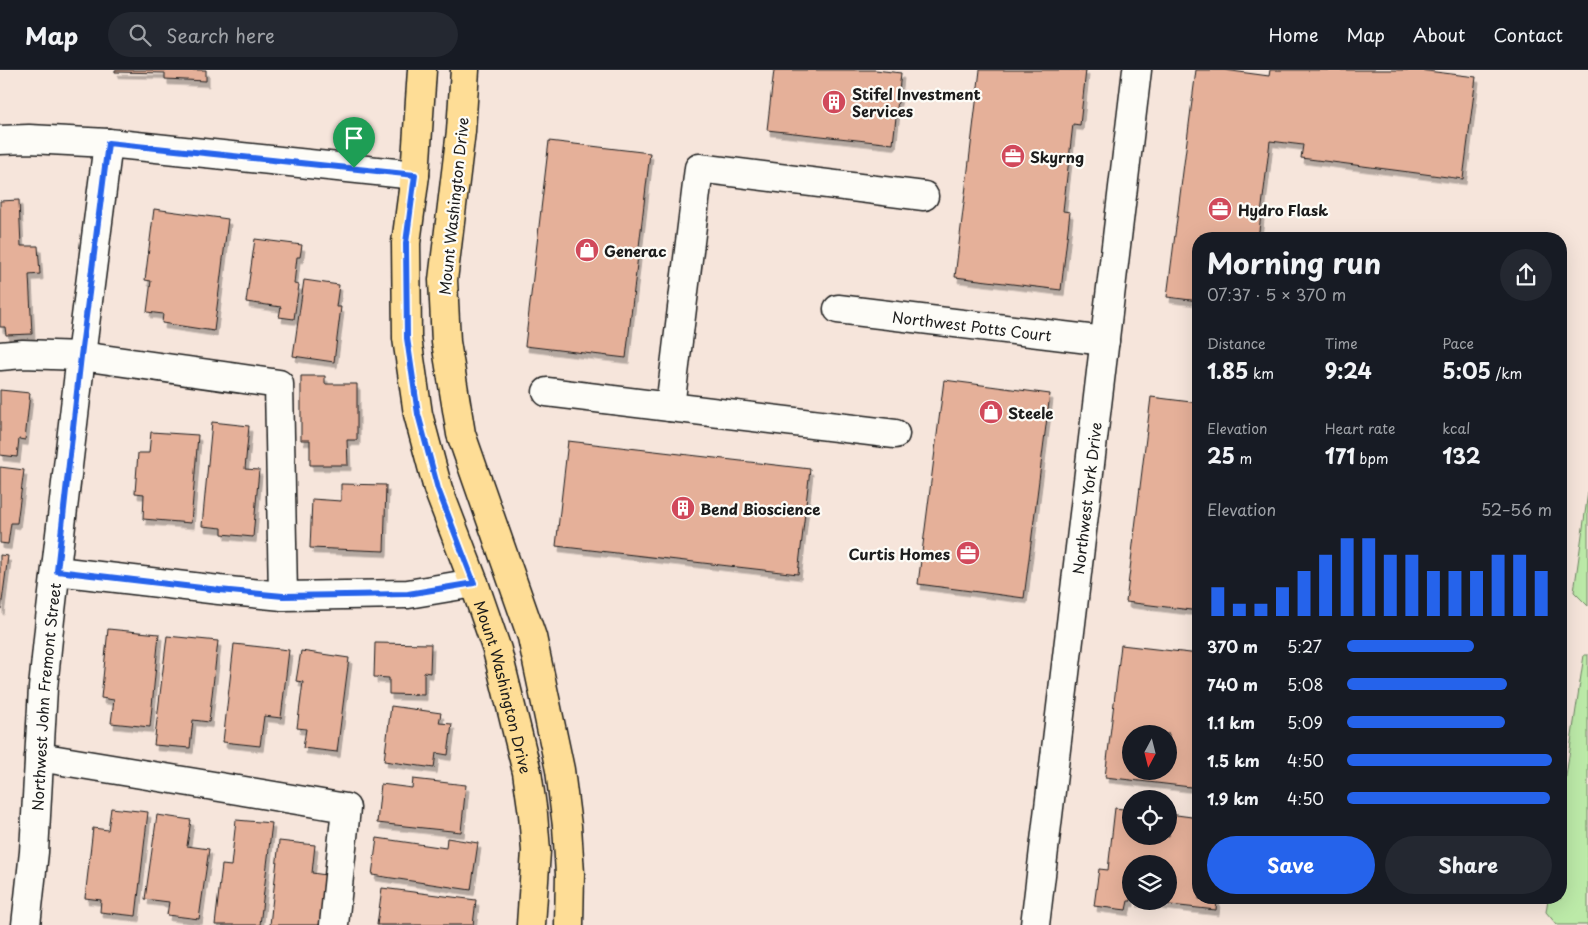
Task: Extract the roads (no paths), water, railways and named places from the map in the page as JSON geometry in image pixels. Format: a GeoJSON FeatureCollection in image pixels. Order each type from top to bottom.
{"type":"FeatureCollection","features":[{"type":"Feature","properties":{"kind":"main road","name":"Mount Washington Drive"},"geometry":{"type":"LineString","coordinates":[[422,70],[415,175],[406,243],[407,338],[418,414],[438,489],[497,650],[528,772],[536,851],[531,925]]}},
{"type":"Feature","properties":{"kind":"main road","name":"Mount Washington Drive"},"geometry":{"type":"LineString","coordinates":[[465,70],[461,131],[443,280],[446,342],[461,434],[532,637],[560,770],[567,826],[570,874],[569,925]]}},
{"type":"Feature","properties":{"kind":"street","name":"Northwest York Drive"},"geometry":{"type":"LineString","coordinates":[[1035,925],[1137,70]]}},
{"type":"Feature","properties":{"kind":"street"},"geometry":{"type":"LineString","coordinates":[[0,140],[29,139],[108,143],[415,175]]}},
{"type":"Feature","properties":{"kind":"street","name":"Northwest John Fremont Street"},"geometry":{"type":"LineString","coordinates":[[26,925],[34,852],[45,668],[108,143]]}},
{"type":"Feature","properties":{"kind":"street"},"geometry":{"type":"LineString","coordinates":[[670,407],[699,168],[924,196]]}},
{"type":"Feature","properties":{"kind":"street","name":"Northwest Potts Court"},"geometry":{"type":"LineString","coordinates":[[838,309],[1105,342]]}},
{"type":"Feature","properties":{"kind":"street"},"geometry":{"type":"LineString","coordinates":[[0,356],[23,354],[81,356],[279,384],[283,596]]}},
{"type":"Feature","properties":{"kind":"street"},"geometry":{"type":"LineString","coordinates":[[547,392],[895,434]]}},
{"type":"Feature","properties":{"kind":"street"},"geometry":{"type":"LineString","coordinates":[[57,571],[283,596],[408,594],[474,583]]}},
{"type":"Feature","properties":{"kind":"street"},"geometry":{"type":"LineString","coordinates":[[39,757],[346,808],[334,925]]}},
{"type":"Feature","properties":{"kind":"place","name":"Stifel Investment Services"},"geometry":{"type":"Point","coordinates":[834,102]}},
{"type":"Feature","properties":{"kind":"place","name":"Skyrng"},"geometry":{"type":"Point","coordinates":[1013,156]}},
{"type":"Feature","properties":{"kind":"place","name":"Hydro Flask"},"geometry":{"type":"Point","coordinates":[1220,209]}},
{"type":"Feature","properties":{"kind":"place","name":"Generac"},"geometry":{"type":"Point","coordinates":[587,250]}},
{"type":"Feature","properties":{"kind":"place","name":"Steele"},"geometry":{"type":"Point","coordinates":[991,412]}},
{"type":"Feature","properties":{"kind":"place","name":"Bend Bioscience"},"geometry":{"type":"Point","coordinates":[683,508]}},
{"type":"Feature","properties":{"kind":"place","name":"Curtis Homes"},"geometry":{"type":"Point","coordinates":[968,553]}}]}
